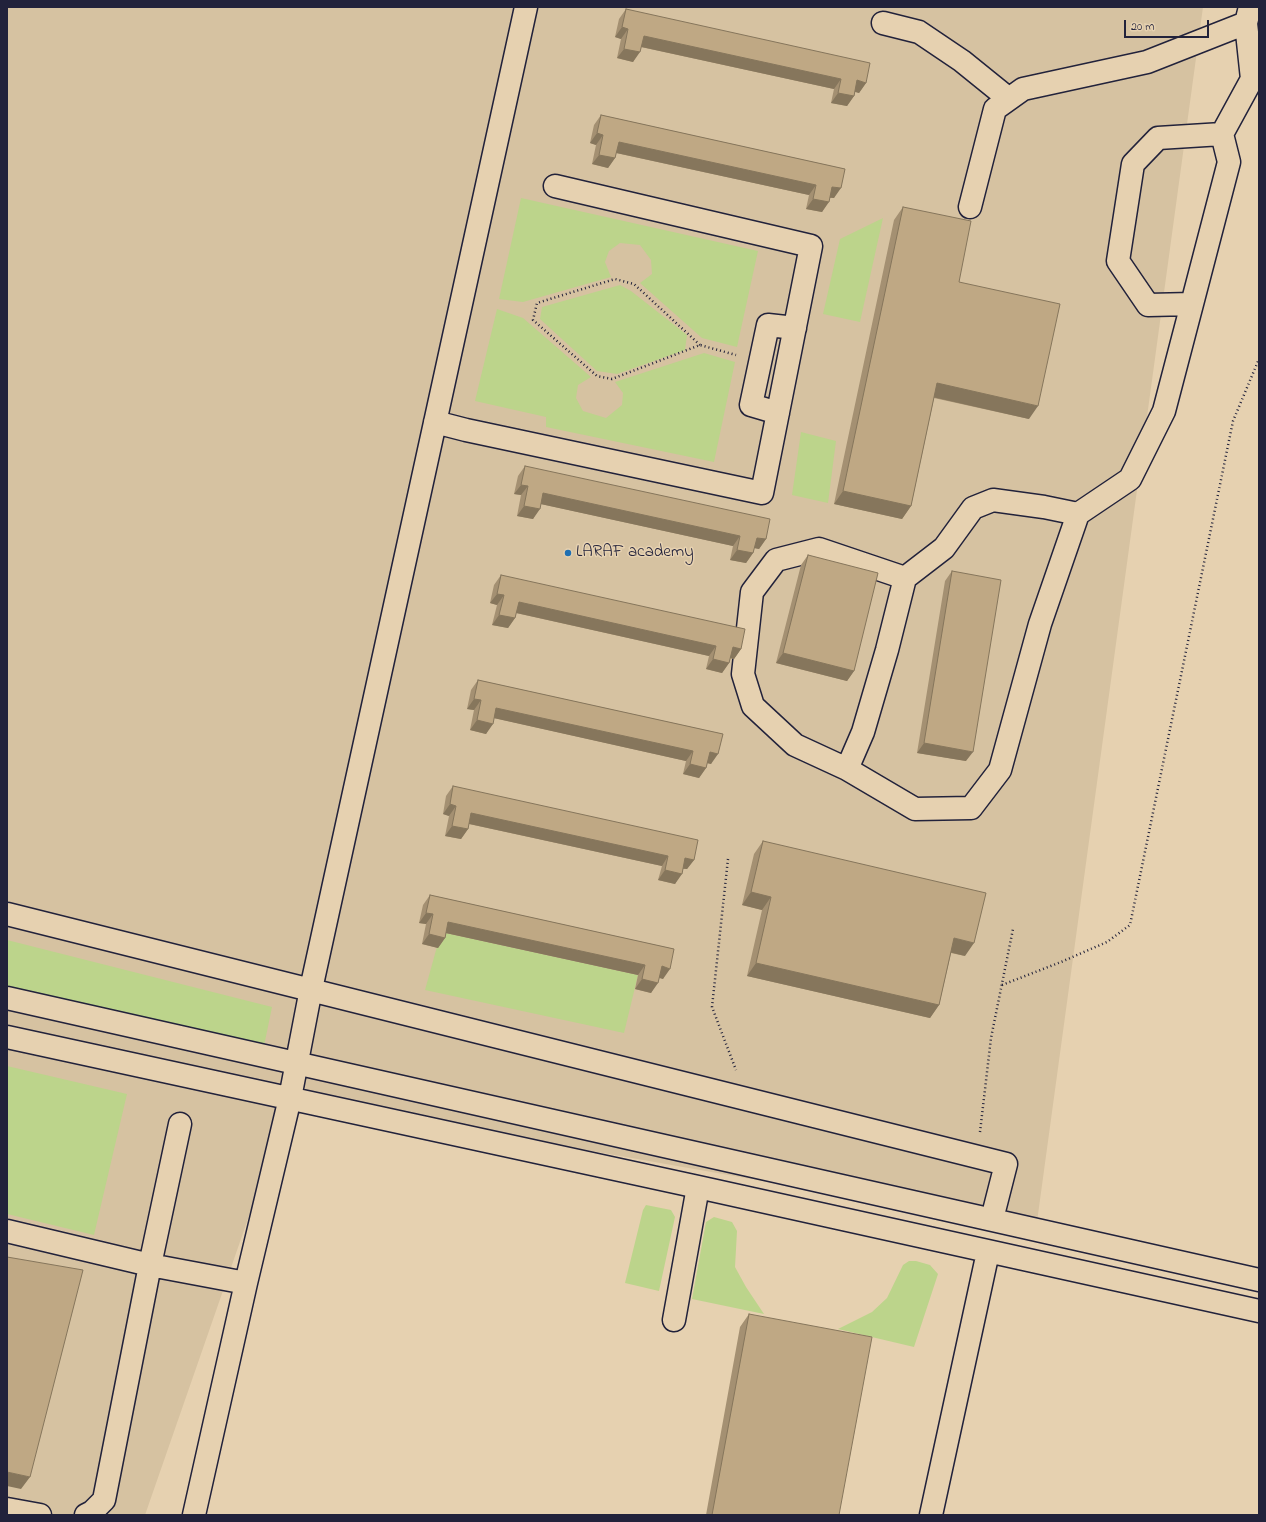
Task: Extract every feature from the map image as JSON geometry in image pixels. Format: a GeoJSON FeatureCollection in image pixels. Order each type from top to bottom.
{"type":"FeatureCollection","features":[{"type":"Feature","properties":{"kind":"lane"},"geometry":{"type":"LineString","coordinates":[[194,1515],[246,1283],[290,1098],[311,989],[526,7]]}},
{"type":"Feature","properties":{"kind":"lane"},"geometry":{"type":"LineString","coordinates":[[905,578],[819,549],[776,560],[752,592],[743,674],[753,706],[795,745],[847,769],[915,809],[971,808],[1000,770],[1040,624],[1078,514],[1130,479],[1164,411],[1229,162],[1222,134],[1252,79],[1248,15],[1148,62],[1023,89],[995,109],[970,207]]}},
{"type":"Feature","properties":{"kind":"lane"},"geometry":{"type":"LineString","coordinates":[[883,23],[919,32],[962,62],[1009,99]]}},
{"type":"Feature","properties":{"kind":"lane"},"geometry":{"type":"LineString","coordinates":[[1192,304],[1148,305],[1118,261],[1134,164],[1158,138],[1222,134]]}},
{"type":"Feature","properties":{"kind":"lane"},"geometry":{"type":"LineString","coordinates":[[435,422],[466,430],[762,493],[811,246],[555,186]]}},
{"type":"Feature","properties":{"kind":"lane"},"geometry":{"type":"LineString","coordinates":[[778,413],[751,405],[768,325],[795,328]]}},
{"type":"Feature","properties":{"kind":"lane"},"geometry":{"type":"LineString","coordinates":[[847,769],[863,732],[887,650],[905,578],[944,548],[972,508],[993,500],[1044,507],[1078,514]]}},
{"type":"Feature","properties":{"kind":"lane"},"geometry":{"type":"LineString","coordinates":[[7,914],[1006,1164],[992,1219]]}},
{"type":"Feature","properties":{"kind":"lane"},"geometry":{"type":"LineString","coordinates":[[7,998],[1259,1280]]}},
{"type":"Feature","properties":{"kind":"lane"},"geometry":{"type":"LineString","coordinates":[[7,1037],[1259,1311]]}},
{"type":"Feature","properties":{"kind":"lane"},"geometry":{"type":"LineString","coordinates":[[86,1515],[92,1512],[104,1500],[150,1264],[180,1124]]}},
{"type":"Feature","properties":{"kind":"lane"},"geometry":{"type":"LineString","coordinates":[[674,1320],[698,1187]]}},
{"type":"Feature","properties":{"kind":"lane"},"geometry":{"type":"LineString","coordinates":[[7,1231],[150,1264],[246,1283]]}},
{"type":"Feature","properties":{"kind":"lane"},"geometry":{"type":"LineString","coordinates":[[931,1515],[988,1252]]}},
{"type":"Feature","properties":{"kind":"lane"},"geometry":{"type":"LineString","coordinates":[[7,1509],[40,1515]]}},
{"type":"Feature","properties":{"kind":"path"},"geometry":{"type":"LineString","coordinates":[[700,345],[612,379],[597,376],[533,320],[537,304],[615,279],[634,284],[700,345],[760,361]]}},
{"type":"Feature","properties":{"kind":"path"},"geometry":{"type":"LineString","coordinates":[[1002,985],[1108,942],[1130,925],[1233,421],[1259,359]]}},
{"type":"Feature","properties":{"kind":"path"},"geometry":{"type":"LineString","coordinates":[[728,859],[712,1007],[746,1098]]}},
{"type":"Feature","properties":{"kind":"path"},"geometry":{"type":"LineString","coordinates":[[978,1156],[990,1038],[1013,929]]}},
{"type":"Feature","properties":{"kind":"shaded area","name":"LARAF academy"},"geometry":{"type":"Polygon","coordinates":[[[7,7],[1203,7],[1036,1229],[290,1098],[145,1515],[7,1515],[7,7]]]}},
{"type":"Feature","properties":{"kind":"green space"},"geometry":{"type":"Polygon","coordinates":[[[521,198],[758,251],[737,347],[702,338],[640,283],[652,274],[651,260],[640,245],[620,243],[609,251],[605,262],[611,277],[523,302],[499,299],[521,198]]]}},
{"type":"Feature","properties":{"kind":"green space"},"geometry":{"type":"Polygon","coordinates":[[[883,218],[860,322],[823,314],[840,239],[883,218]]]}},
{"type":"Feature","properties":{"kind":"green space"},"geometry":{"type":"Polygon","coordinates":[[[620,285],[631,291],[687,335],[685,350],[617,374],[597,371],[540,319],[542,307],[620,285]]]}},
{"type":"Feature","properties":{"kind":"green space"},"geometry":{"type":"Polygon","coordinates":[[[497,309],[523,318],[591,377],[578,385],[576,398],[583,411],[606,418],[622,405],[623,393],[615,382],[704,353],[735,362],[714,462],[546,427],[546,417],[475,401],[497,309]]]}},
{"type":"Feature","properties":{"kind":"green space"},"geometry":{"type":"Polygon","coordinates":[[[801,432],[836,441],[828,503],[792,495],[801,432]]]}},
{"type":"Feature","properties":{"kind":"green space"},"geometry":{"type":"Polygon","coordinates":[[[441,932],[638,975],[624,1033],[425,990],[441,932]]]}},
{"type":"Feature","properties":{"kind":"green space"},"geometry":{"type":"Polygon","coordinates":[[[7,940],[272,1007],[264,1046],[7,989],[7,940]]]}},
{"type":"Feature","properties":{"kind":"green space"},"geometry":{"type":"Polygon","coordinates":[[[7,1066],[127,1094],[94,1235],[7,1214],[7,1066]]]}},
{"type":"Feature","properties":{"kind":"green space"},"geometry":{"type":"Polygon","coordinates":[[[646,1205],[671,1210],[675,1217],[659,1291],[625,1283],[643,1210],[646,1205]]]}},
{"type":"Feature","properties":{"kind":"green space"},"geometry":{"type":"Polygon","coordinates":[[[714,1217],[732,1222],[737,1231],[735,1267],[764,1314],[692,1299],[706,1222],[714,1217]]]}},
{"type":"Feature","properties":{"kind":"green space"},"geometry":{"type":"Polygon","coordinates":[[[909,1261],[916,1261],[930,1265],[938,1274],[914,1347],[838,1329],[872,1312],[887,1298],[903,1265],[909,1261]]]}},
{"type":"Feature","properties":{"kind":"building"},"geometry":{"type":"Polygon","coordinates":[[[626,9],[870,63],[866,83],[857,80],[854,96],[838,93],[841,79],[644,36],[640,52],[624,49],[628,29],[622,27],[626,9]]]}},
{"type":"Feature","properties":{"kind":"building"},"geometry":{"type":"Polygon","coordinates":[[[601,115],[845,169],[841,188],[832,187],[829,202],[813,199],[816,185],[619,142],[615,158],[599,155],[603,135],[597,133],[601,115]]]}},
{"type":"Feature","properties":{"kind":"building"},"geometry":{"type":"Polygon","coordinates":[[[903,207],[971,221],[959,282],[1060,304],[1038,406],[937,383],[911,506],[843,491],[903,207]]]}},
{"type":"Feature","properties":{"kind":"building"},"geometry":{"type":"Polygon","coordinates":[[[525,466],[770,519],[766,539],[757,538],[753,553],[737,550],[740,536],[543,493],[540,509],[524,506],[528,486],[521,485],[525,466]]]}},
{"type":"Feature","properties":{"kind":"building"},"geometry":{"type":"Polygon","coordinates":[[[808,555],[878,573],[854,671],[783,653],[808,555]]]}},
{"type":"Feature","properties":{"kind":"building"},"geometry":{"type":"Polygon","coordinates":[[[952,571],[1001,580],[973,752],[924,743],[952,571]]]}},
{"type":"Feature","properties":{"kind":"building"},"geometry":{"type":"Polygon","coordinates":[[[501,575],[745,629],[741,649],[733,647],[729,663],[713,659],[716,646],[519,602],[515,618],[499,615],[504,595],[497,594],[501,575]]]}},
{"type":"Feature","properties":{"kind":"building"},"geometry":{"type":"Polygon","coordinates":[[[478,680],[723,734],[718,754],[710,752],[706,768],[690,764],[693,751],[496,708],[493,724],[477,720],[481,700],[474,699],[478,680]]]}},
{"type":"Feature","properties":{"kind":"building"},"geometry":{"type":"Polygon","coordinates":[[[453,786],[698,840],[694,860],[685,858],[682,874],[665,870],[668,856],[471,813],[468,829],[452,826],[456,806],[450,804],[453,786]]]}},
{"type":"Feature","properties":{"kind":"building"},"geometry":{"type":"Polygon","coordinates":[[[763,841],[986,893],[974,943],[954,938],[939,1005],[756,963],[771,897],[751,892],[763,841]]]}},
{"type":"Feature","properties":{"kind":"building"},"geometry":{"type":"Polygon","coordinates":[[[430,895],[674,949],[670,969],[662,966],[658,983],[642,979],[645,965],[448,922],[445,938],[429,934],[433,914],[426,913],[430,895]]]}},
{"type":"Feature","properties":{"kind":"building"},"geometry":{"type":"Polygon","coordinates":[[[7,1257],[83,1270],[30,1477],[7,1472],[7,1257]]]}},
{"type":"Feature","properties":{"kind":"building"},"geometry":{"type":"Polygon","coordinates":[[[749,1314],[872,1337],[839,1515],[712,1515],[749,1314]]]}},
{"type":"Feature","properties":{"kind":"place","name":"LARAF academy"},"geometry":{"type":"Point","coordinates":[568,553]}}]}
